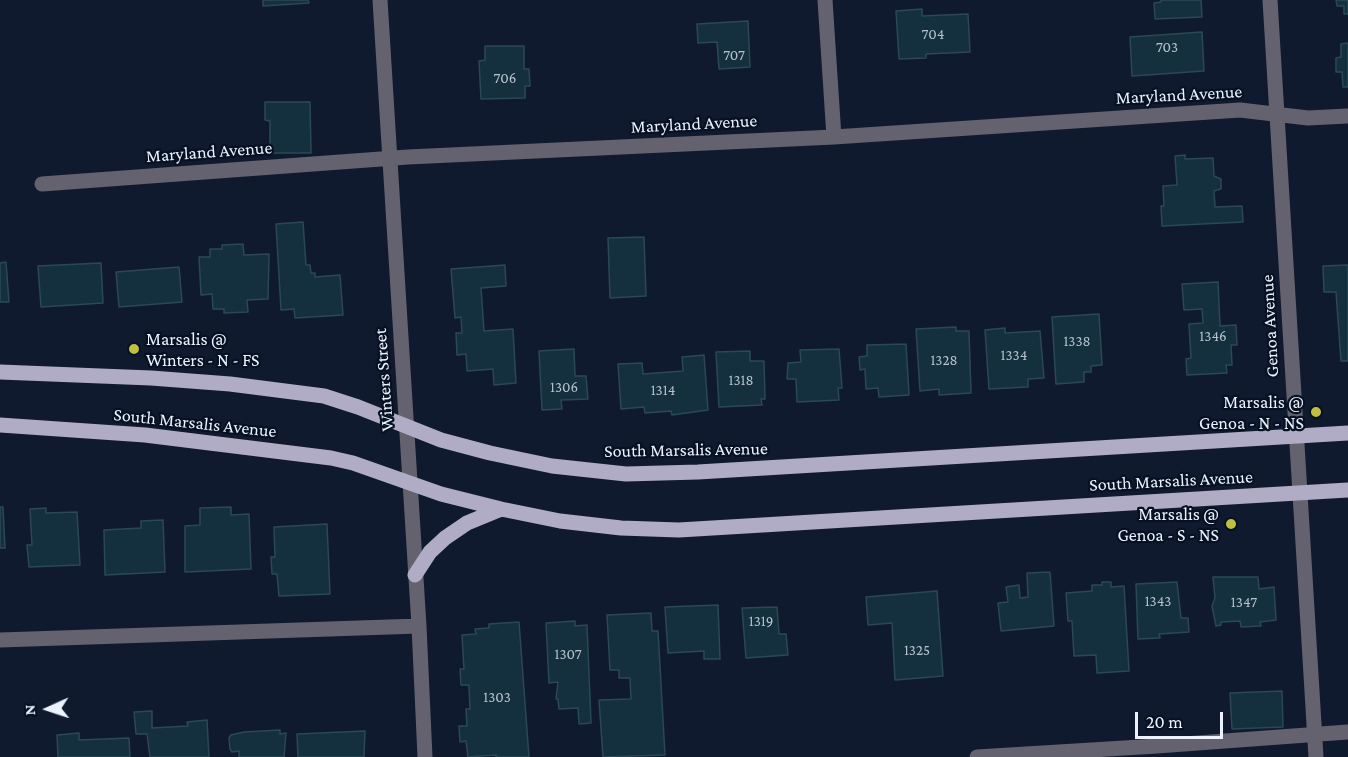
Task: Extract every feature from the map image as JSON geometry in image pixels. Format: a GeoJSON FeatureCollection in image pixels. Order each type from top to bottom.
{"type":"FeatureCollection","features":[{"type":"Feature","properties":{"kind":"main road","name":"South Marsalis Avenue"},"geometry":{"type":"LineString","coordinates":[[0,372],[151,378],[230,384],[324,396],[441,440],[552,466],[626,474],[698,472],[1348,433]]}},
{"type":"Feature","properties":{"kind":"main road","name":"South Marsalis Avenue"},"geometry":{"type":"LineString","coordinates":[[0,425],[145,435],[331,459],[353,463],[441,494],[501,509],[621,528],[679,530],[1348,490]]}},
{"type":"Feature","properties":{"kind":"main road"},"geometry":{"type":"LineString","coordinates":[[416,575],[430,552],[445,538],[466,523],[501,509]]}},
{"type":"Feature","properties":{"kind":"street","name":"Winters Street"},"geometry":{"type":"LineString","coordinates":[[380,0],[416,575],[425,757]]}},
{"type":"Feature","properties":{"kind":"street"},"geometry":{"type":"LineString","coordinates":[[825,0],[834,137]]}},
{"type":"Feature","properties":{"kind":"street","name":"Genoa Avenue"},"geometry":{"type":"LineString","coordinates":[[1270,0],[1316,757]]}},
{"type":"Feature","properties":{"kind":"street","name":"Maryland Avenue"},"geometry":{"type":"LineString","coordinates":[[42,184],[390,158],[834,137],[1240,110],[1308,118],[1348,116]]}},
{"type":"Feature","properties":{"kind":"street"},"geometry":{"type":"LineString","coordinates":[[0,640],[418,626]]}},
{"type":"Feature","properties":{"kind":"street"},"geometry":{"type":"LineString","coordinates":[[977,757],[1348,732]]}},
{"type":"Feature","properties":{"kind":"building"},"geometry":{"type":"Polygon","coordinates":[[[263,0],[308,0],[309,3],[263,6],[263,0]]]}},
{"type":"Feature","properties":{"kind":"building"},"geometry":{"type":"Polygon","coordinates":[[[1161,0],[1201,0],[1202,17],[1155,19],[1154,3],[1161,2],[1161,0]]]}},
{"type":"Feature","properties":{"kind":"building"},"geometry":{"type":"Polygon","coordinates":[[[1336,0],[1348,0],[1348,14],[1344,14],[1344,6],[1337,6],[1336,0]]]}},
{"type":"Feature","properties":{"kind":"building"},"geometry":{"type":"Polygon","coordinates":[[[922,9],[922,16],[968,14],[970,52],[926,54],[926,58],[899,59],[896,11],[922,9]]]}},
{"type":"Feature","properties":{"kind":"building"},"geometry":{"type":"Polygon","coordinates":[[[748,21],[750,67],[719,69],[717,42],[698,43],[697,24],[748,21]]]}},
{"type":"Feature","properties":{"kind":"building"},"geometry":{"type":"Polygon","coordinates":[[[1202,32],[1204,71],[1132,76],[1130,37],[1202,32]]]}},
{"type":"Feature","properties":{"kind":"building"},"geometry":{"type":"Polygon","coordinates":[[[1348,43],[1348,87],[1343,87],[1342,72],[1336,72],[1336,58],[1341,57],[1341,44],[1348,43]]]}},
{"type":"Feature","properties":{"kind":"building"},"geometry":{"type":"Polygon","coordinates":[[[485,46],[524,46],[524,69],[529,69],[530,86],[525,86],[525,98],[481,99],[479,61],[485,60],[485,46]]]}},
{"type":"Feature","properties":{"kind":"building"},"geometry":{"type":"Polygon","coordinates":[[[265,102],[310,102],[311,153],[270,153],[270,121],[265,120],[265,102]]]}},
{"type":"Feature","properties":{"kind":"building"},"geometry":{"type":"Polygon","coordinates":[[[1185,155],[1185,159],[1213,158],[1214,176],[1221,179],[1221,189],[1214,191],[1215,207],[1242,206],[1243,222],[1162,226],[1163,186],[1177,185],[1175,156],[1185,155]]]}},
{"type":"Feature","properties":{"kind":"building"},"geometry":{"type":"Polygon","coordinates":[[[303,222],[306,265],[310,265],[311,273],[315,273],[315,277],[340,275],[343,315],[295,318],[294,309],[281,310],[276,224],[303,222]]]}},
{"type":"Feature","properties":{"kind":"building"},"geometry":{"type":"Polygon","coordinates":[[[644,237],[646,296],[610,298],[608,238],[644,237]]]}},
{"type":"Feature","properties":{"kind":"building"},"geometry":{"type":"Polygon","coordinates":[[[243,244],[244,255],[269,254],[268,299],[247,300],[248,312],[224,313],[224,309],[213,309],[212,294],[201,295],[199,257],[210,257],[210,249],[222,249],[222,245],[243,244]]]}},
{"type":"Feature","properties":{"kind":"building"},"geometry":{"type":"Polygon","coordinates":[[[6,262],[9,302],[0,302],[0,263],[6,262]]]}},
{"type":"Feature","properties":{"kind":"building"},"geometry":{"type":"Polygon","coordinates":[[[101,263],[103,303],[41,307],[38,266],[101,263]]]}},
{"type":"Feature","properties":{"kind":"building"},"geometry":{"type":"Polygon","coordinates":[[[505,265],[506,286],[481,288],[484,331],[513,329],[516,383],[494,385],[493,369],[467,371],[466,354],[457,355],[456,333],[462,333],[461,317],[455,318],[451,269],[505,265]]]}},
{"type":"Feature","properties":{"kind":"building"},"geometry":{"type":"Polygon","coordinates":[[[1348,265],[1348,361],[1341,361],[1336,292],[1324,292],[1323,266],[1348,265]]]}},
{"type":"Feature","properties":{"kind":"building"},"geometry":{"type":"Polygon","coordinates":[[[179,267],[182,302],[119,307],[116,272],[179,267]]]}},
{"type":"Feature","properties":{"kind":"building"},"geometry":{"type":"Polygon","coordinates":[[[1218,282],[1220,326],[1236,325],[1237,345],[1231,345],[1232,365],[1226,365],[1227,373],[1187,375],[1186,359],[1191,358],[1189,324],[1203,323],[1202,309],[1184,310],[1182,284],[1218,282]]]}},
{"type":"Feature","properties":{"kind":"building"},"geometry":{"type":"Polygon","coordinates":[[[1099,314],[1102,365],[1091,366],[1091,372],[1084,372],[1084,382],[1056,384],[1052,317],[1099,314]]]}},
{"type":"Feature","properties":{"kind":"building"},"geometry":{"type":"Polygon","coordinates":[[[956,327],[956,331],[969,331],[971,393],[939,395],[939,389],[920,391],[916,329],[956,327]]]}},
{"type":"Feature","properties":{"kind":"building"},"geometry":{"type":"Polygon","coordinates":[[[1005,328],[1005,333],[1040,331],[1044,378],[1028,379],[1028,387],[989,389],[985,330],[1005,328]]]}},
{"type":"Feature","properties":{"kind":"building"},"geometry":{"type":"Polygon","coordinates":[[[906,344],[909,395],[879,397],[878,388],[866,389],[865,369],[860,370],[859,357],[867,356],[867,345],[906,344]]]}},
{"type":"Feature","properties":{"kind":"building"},"geometry":{"type":"Polygon","coordinates":[[[574,349],[575,376],[586,376],[588,399],[561,400],[562,409],[542,410],[539,351],[574,349]]]}},
{"type":"Feature","properties":{"kind":"building"},"geometry":{"type":"Polygon","coordinates":[[[839,349],[842,388],[838,388],[839,400],[797,402],[796,379],[787,379],[788,363],[801,362],[800,350],[839,349]]]}},
{"type":"Feature","properties":{"kind":"building"},"geometry":{"type":"Polygon","coordinates":[[[750,351],[750,361],[764,361],[765,399],[761,399],[762,405],[719,407],[716,352],[750,351]]]}},
{"type":"Feature","properties":{"kind":"building"},"geometry":{"type":"Polygon","coordinates":[[[704,355],[708,410],[672,415],[671,411],[645,413],[644,407],[621,409],[618,364],[642,363],[643,374],[683,371],[682,357],[704,355]]]}},
{"type":"Feature","properties":{"kind":"building"},"geometry":{"type":"Polygon","coordinates":[[[0,507],[3,507],[5,548],[0,548],[0,507]]]}},
{"type":"Feature","properties":{"kind":"building"},"geometry":{"type":"Polygon","coordinates":[[[231,507],[231,515],[249,514],[251,569],[185,572],[185,526],[200,525],[200,508],[231,507]]]}},
{"type":"Feature","properties":{"kind":"building"},"geometry":{"type":"Polygon","coordinates":[[[46,508],[46,513],[77,512],[80,565],[29,567],[27,545],[32,545],[30,509],[46,508]]]}},
{"type":"Feature","properties":{"kind":"building"},"geometry":{"type":"Polygon","coordinates":[[[163,520],[165,572],[105,575],[104,530],[141,528],[141,521],[163,520]]]}},
{"type":"Feature","properties":{"kind":"building"},"geometry":{"type":"Polygon","coordinates":[[[327,524],[330,594],[279,596],[277,574],[272,574],[271,557],[275,557],[274,527],[327,524]]]}},
{"type":"Feature","properties":{"kind":"building"},"geometry":{"type":"Polygon","coordinates":[[[1050,572],[1054,626],[1001,631],[998,603],[1008,602],[1006,587],[1019,585],[1020,598],[1028,597],[1027,573],[1050,572]]]}},
{"type":"Feature","properties":{"kind":"building"},"geometry":{"type":"Polygon","coordinates":[[[1213,577],[1258,577],[1259,589],[1274,587],[1276,620],[1260,622],[1261,626],[1241,627],[1240,621],[1221,622],[1221,625],[1216,626],[1212,606],[1215,598],[1213,577]]]}},
{"type":"Feature","properties":{"kind":"building"},"geometry":{"type":"Polygon","coordinates":[[[1102,582],[1111,582],[1111,587],[1124,586],[1129,671],[1097,673],[1096,655],[1074,656],[1072,621],[1068,621],[1066,593],[1092,591],[1092,585],[1102,585],[1102,582]]]}},
{"type":"Feature","properties":{"kind":"building"},"geometry":{"type":"Polygon","coordinates":[[[1177,582],[1181,618],[1188,618],[1189,632],[1159,634],[1160,638],[1138,639],[1136,584],[1177,582]]]}},
{"type":"Feature","properties":{"kind":"building"},"geometry":{"type":"Polygon","coordinates":[[[937,591],[943,676],[895,680],[892,623],[868,625],[866,597],[937,591]]]}},
{"type":"Feature","properties":{"kind":"building"},"geometry":{"type":"Polygon","coordinates":[[[718,605],[720,659],[704,659],[704,651],[668,653],[665,607],[718,605]]]}},
{"type":"Feature","properties":{"kind":"building"},"geometry":{"type":"Polygon","coordinates":[[[777,607],[779,634],[786,634],[788,655],[746,658],[742,608],[777,607]]]}},
{"type":"Feature","properties":{"kind":"building"},"geometry":{"type":"Polygon","coordinates":[[[651,613],[652,631],[658,631],[665,755],[603,757],[599,700],[631,699],[630,678],[619,678],[619,670],[610,670],[607,615],[651,613]]]}},
{"type":"Feature","properties":{"kind":"building"},"geometry":{"type":"Polygon","coordinates":[[[575,621],[575,626],[587,625],[591,723],[579,724],[578,708],[559,709],[558,699],[556,699],[558,682],[549,683],[546,623],[575,621]]]}},
{"type":"Feature","properties":{"kind":"building"},"geometry":{"type":"Polygon","coordinates":[[[519,622],[529,757],[496,757],[496,755],[468,757],[466,741],[460,742],[459,726],[467,726],[466,709],[470,709],[469,685],[461,685],[460,669],[464,669],[462,635],[476,634],[475,629],[489,628],[489,624],[519,622]]]}},
{"type":"Feature","properties":{"kind":"building"},"geometry":{"type":"Polygon","coordinates":[[[1282,691],[1283,727],[1232,729],[1230,693],[1282,691]]]}},
{"type":"Feature","properties":{"kind":"building"},"geometry":{"type":"Polygon","coordinates":[[[152,711],[152,728],[188,726],[187,722],[207,720],[209,757],[150,757],[147,734],[136,734],[134,712],[152,711]]]}},
{"type":"Feature","properties":{"kind":"building"},"geometry":{"type":"Polygon","coordinates":[[[280,730],[280,734],[286,733],[284,757],[239,757],[239,751],[232,752],[230,749],[231,735],[280,730]]]}},
{"type":"Feature","properties":{"kind":"building"},"geometry":{"type":"Polygon","coordinates":[[[365,731],[364,757],[298,757],[297,734],[365,731]]]}},
{"type":"Feature","properties":{"kind":"building"},"geometry":{"type":"Polygon","coordinates":[[[79,733],[79,740],[129,738],[130,757],[58,757],[57,735],[79,733]]]}},
{"type":"Feature","properties":{"kind":"place","name":"Marsalis @ Winters - N - FS"},"geometry":{"type":"Point","coordinates":[134,349]}},
{"type":"Feature","properties":{"kind":"place","name":"Marsalis @ Genoa - N - NS"},"geometry":{"type":"Point","coordinates":[1316,412]}},
{"type":"Feature","properties":{"kind":"place","name":"Marsalis @ Genoa - S - NS"},"geometry":{"type":"Point","coordinates":[1231,524]}}]}
